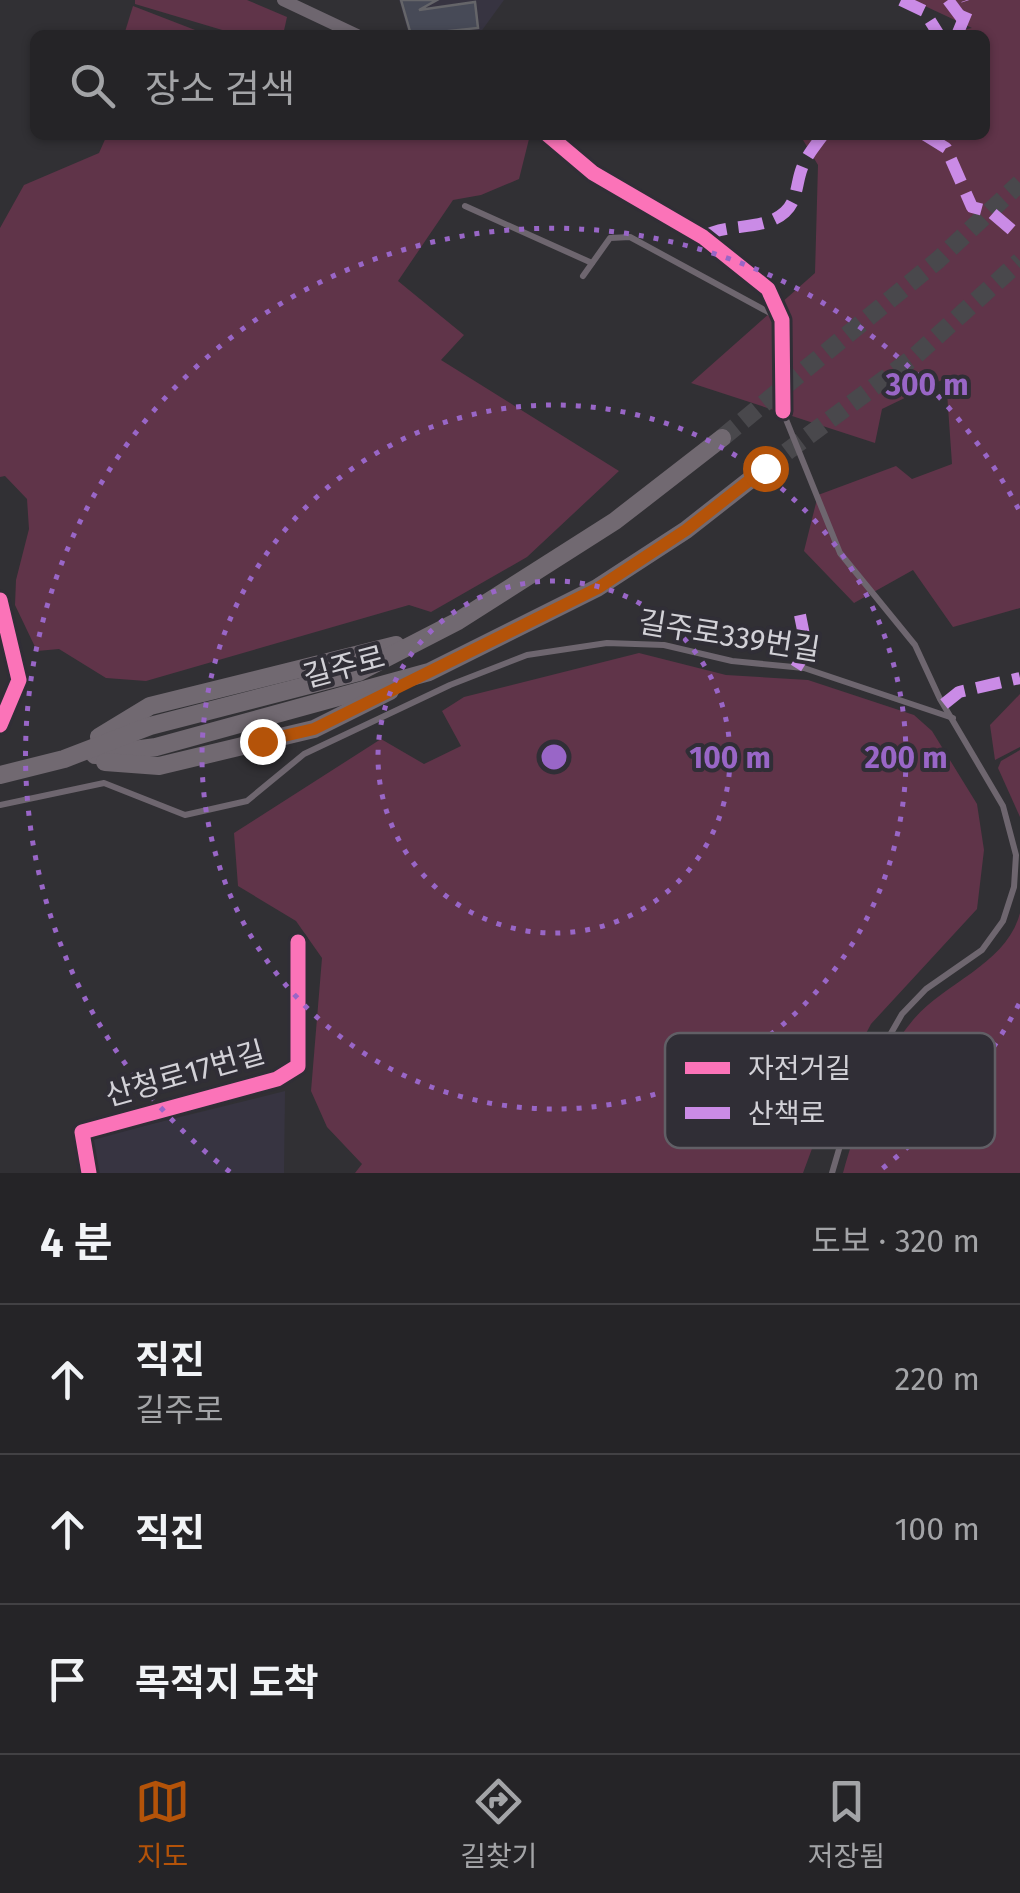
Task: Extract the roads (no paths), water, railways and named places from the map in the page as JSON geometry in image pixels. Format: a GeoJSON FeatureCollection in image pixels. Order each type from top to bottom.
{"type":"FeatureCollection","features":[{"type":"Feature","properties":{"kind":"main road","name":"길주로"},"geometry":{"type":"LineString","coordinates":[[64,759],[150,706],[424,638],[615,521],[722,438]]}},
{"type":"Feature","properties":{"kind":"main road","name":"길주로"},"geometry":{"type":"LineString","coordinates":[[64,759],[159,766],[314,729],[598,588],[686,530],[765,468]]}},
{"type":"Feature","properties":{"kind":"main road"},"geometry":{"type":"LineString","coordinates":[[0,775],[64,759]]}},
{"type":"Feature","properties":{"kind":"street"},"geometry":{"type":"LineString","coordinates":[[283,0],[346,30]]}},
{"type":"Feature","properties":{"kind":"street"},"geometry":{"type":"LineString","coordinates":[[554,140],[593,173],[704,237],[768,289],[778,303],[782,320],[783,411]]}},
{"type":"Feature","properties":{"kind":"street"},"geometry":{"type":"LineString","coordinates":[[0,725],[19,680],[2,605]]}},
{"type":"Feature","properties":{"kind":"street","name":"산청로17번길"},"geometry":{"type":"LineString","coordinates":[[88,1173],[82,1132],[278,1080],[298,1066],[298,942]]}},
{"type":"Feature","properties":{"kind":"lane"},"geometry":{"type":"LineString","coordinates":[[465,206],[592,263]]}},
{"type":"Feature","properties":{"kind":"lane"},"geometry":{"type":"LineString","coordinates":[[583,276],[610,238],[630,238],[782,320]]}},
{"type":"Feature","properties":{"kind":"lane"},"geometry":{"type":"LineString","coordinates":[[783,411],[840,553],[915,645],[1010,822],[1016,856],[1014,888],[994,936],[902,1014],[891,1033]]}},
{"type":"Feature","properties":{"kind":"lane","name":"길주로339번길"},"geometry":{"type":"LineString","coordinates":[[0,805],[104,783],[185,815],[247,801],[304,754],[450,685],[527,655],[606,642],[664,645],[732,661],[804,668],[953,718]]}},
{"type":"Feature","properties":{"kind":"lane"},"geometry":{"type":"LineString","coordinates":[[832,1173],[839,1148]]}},
{"type":"Feature","properties":{"kind":"tunnel"},"geometry":{"type":"LineString","coordinates":[[722,438],[938,260],[1020,183]]}},
{"type":"Feature","properties":{"kind":"tunnel"},"geometry":{"type":"LineString","coordinates":[[765,468],[914,357],[1020,261]]}}]}
